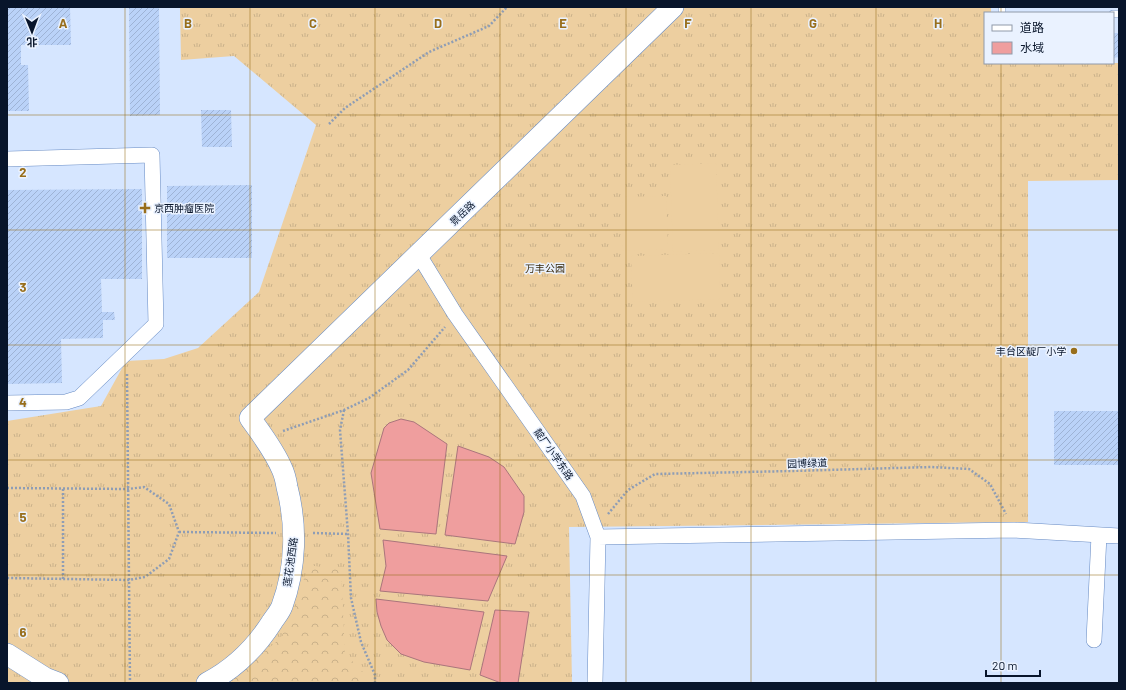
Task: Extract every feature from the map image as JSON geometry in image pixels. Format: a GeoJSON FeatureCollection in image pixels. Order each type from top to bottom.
{"type":"FeatureCollection","features":[{"type":"Feature","properties":{"kind":"street","name":"景岳路"},"geometry":{"type":"LineString","coordinates":[[250,418],[673,7]]}},
{"type":"Feature","properties":{"kind":"street"},"geometry":{"type":"LineString","coordinates":[[7,159],[152,155],[156,324],[79,398],[66,402],[7,403]]}},
{"type":"Feature","properties":{"kind":"street","name":"靛厂小学东路"},"geometry":{"type":"LineString","coordinates":[[419,255],[456,314],[583,496],[598,537],[595,683]]}},
{"type":"Feature","properties":{"kind":"street","name":"莲花池西路"},"geometry":{"type":"LineString","coordinates":[[207,683],[218,677],[243,658],[263,636],[282,608],[291,574],[294,533],[291,502],[283,471],[272,448],[250,418]]}},
{"type":"Feature","properties":{"kind":"street"},"geometry":{"type":"LineString","coordinates":[[598,537],[1014,530],[1119,536]]}},
{"type":"Feature","properties":{"kind":"street"},"geometry":{"type":"LineString","coordinates":[[1094,640],[1099,535]]}},
{"type":"Feature","properties":{"kind":"street"},"geometry":{"type":"LineString","coordinates":[[7,654],[45,678],[58,683]]}},
{"type":"Feature","properties":{"kind":"path"},"geometry":{"type":"LineString","coordinates":[[329,124],[345,108],[428,52],[489,26],[507,7]]}},
{"type":"Feature","properties":{"kind":"path"},"geometry":{"type":"LineString","coordinates":[[265,438],[344,410],[369,398],[408,370],[456,314]]}},
{"type":"Feature","properties":{"kind":"path"},"geometry":{"type":"LineString","coordinates":[[127,372],[130,683]]}},
{"type":"Feature","properties":{"kind":"path"},"geometry":{"type":"LineString","coordinates":[[344,410],[340,430],[351,598],[361,642],[375,675],[375,683]]}},
{"type":"Feature","properties":{"kind":"path","name":"园博绿道"},"geometry":{"type":"LineString","coordinates":[[598,537],[605,518],[628,490],[655,474],[931,467],[969,469],[990,484],[1014,530]]}},
{"type":"Feature","properties":{"kind":"path"},"geometry":{"type":"LineString","coordinates":[[7,488],[128,489],[144,487],[169,504],[179,532],[169,559],[145,577],[129,580],[7,578]]}},
{"type":"Feature","properties":{"kind":"path"},"geometry":{"type":"LineString","coordinates":[[63,488],[63,579]]}},
{"type":"Feature","properties":{"kind":"path"},"geometry":{"type":"LineString","coordinates":[[179,532],[348,534]]}},
{"type":"Feature","properties":{"kind":"green space","name":"万丰公园"},"geometry":{"type":"Polygon","coordinates":[[[180,7],[991,7],[991,12],[984,12],[984,64],[1119,63],[1119,180],[1028,181],[1028,522],[569,527],[572,683],[7,683],[7,421],[101,406],[126,361],[164,359],[198,348],[259,292],[316,125],[234,56],[181,60],[180,7]]]}},
{"type":"Feature","properties":{"kind":"green space"},"geometry":{"type":"Polygon","coordinates":[[[716,163],[719,250],[673,252],[670,165],[716,163]]]}},
{"type":"Feature","properties":{"kind":"green space"},"geometry":{"type":"Polygon","coordinates":[[[666,196],[668,249],[623,251],[622,197],[666,196]]]}},
{"type":"Feature","properties":{"kind":"green space"},"geometry":{"type":"Polygon","coordinates":[[[719,253],[720,299],[633,302],[631,256],[719,253]]]}},
{"type":"Feature","properties":{"kind":"green space"},"geometry":{"type":"Polygon","coordinates":[[[308,565],[341,570],[345,654],[365,674],[365,683],[233,683],[230,678],[280,639],[295,610],[308,565]]]}},
{"type":"Feature","properties":{"kind":"water"},"geometry":{"type":"Polygon","coordinates":[[[401,419],[414,422],[447,444],[436,534],[380,529],[371,473],[384,428],[389,423],[401,419]]]}},
{"type":"Feature","properties":{"kind":"water"},"geometry":{"type":"Polygon","coordinates":[[[458,446],[489,457],[504,467],[524,496],[524,512],[515,544],[445,535],[458,446]]]}},
{"type":"Feature","properties":{"kind":"water"},"geometry":{"type":"Polygon","coordinates":[[[383,540],[507,556],[488,601],[380,591],[386,566],[383,540]]]}},
{"type":"Feature","properties":{"kind":"water"},"geometry":{"type":"Polygon","coordinates":[[[376,599],[484,612],[470,670],[424,662],[401,654],[387,640],[377,612],[376,599]]]}},
{"type":"Feature","properties":{"kind":"water"},"geometry":{"type":"Polygon","coordinates":[[[495,610],[529,612],[518,683],[501,683],[480,675],[495,610]]]}},
{"type":"Feature","properties":{"kind":"building"},"geometry":{"type":"Polygon","coordinates":[[[7,7],[70,7],[71,45],[21,45],[21,65],[28,65],[29,111],[7,111],[7,7]]]}},
{"type":"Feature","properties":{"kind":"building"},"geometry":{"type":"Polygon","coordinates":[[[129,7],[159,7],[160,115],[130,116],[129,7]]]}},
{"type":"Feature","properties":{"kind":"building"},"geometry":{"type":"Polygon","coordinates":[[[1114,33],[1119,33],[1119,57],[1114,58],[1114,33]]]}},
{"type":"Feature","properties":{"kind":"building"},"geometry":{"type":"Polygon","coordinates":[[[201,110],[231,110],[232,147],[202,147],[201,110]]]}},
{"type":"Feature","properties":{"kind":"building"},"geometry":{"type":"Polygon","coordinates":[[[252,185],[252,258],[167,258],[167,186],[252,185]]]}},
{"type":"Feature","properties":{"kind":"building"},"geometry":{"type":"Polygon","coordinates":[[[142,189],[142,279],[101,279],[102,312],[114,312],[115,320],[103,320],[103,338],[61,339],[62,383],[7,384],[7,190],[142,189]]]}},
{"type":"Feature","properties":{"kind":"building"},"geometry":{"type":"Polygon","coordinates":[[[1054,411],[1119,411],[1119,465],[1054,465],[1054,411]]]}},
{"type":"Feature","properties":{"kind":"place","name":"京西肿瘤医院"},"geometry":{"type":"Point","coordinates":[145,208]}},
{"type":"Feature","properties":{"kind":"place","name":"丰台区靛厂小学"},"geometry":{"type":"Point","coordinates":[1074,351]}}]}
